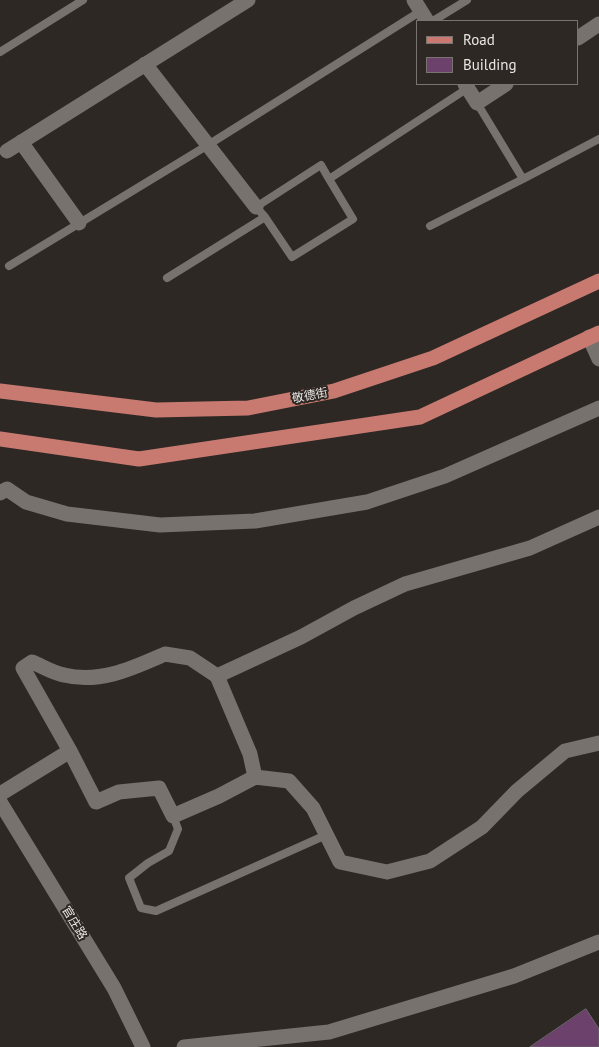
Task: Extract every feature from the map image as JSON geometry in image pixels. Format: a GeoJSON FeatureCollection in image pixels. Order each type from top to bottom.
{"type":"FeatureCollection","features":[{"type":"Feature","properties":{"kind":"main road","name":"敬德街"},"geometry":{"type":"LineString","coordinates":[[0,391],[156,410],[248,408],[334,391],[433,358],[599,281]]}},
{"type":"Feature","properties":{"kind":"main road"},"geometry":{"type":"LineString","coordinates":[[0,439],[139,459],[420,417],[594,335]]}},
{"type":"Feature","properties":{"kind":"street"},"geometry":{"type":"LineString","coordinates":[[2,151],[21,142],[248,0]]}},
{"type":"Feature","properties":{"kind":"street"},"geometry":{"type":"LineString","coordinates":[[579,37],[599,24]]}},
{"type":"Feature","properties":{"kind":"street"},"geometry":{"type":"LineString","coordinates":[[145,64],[260,212]]}},
{"type":"Feature","properties":{"kind":"street"},"geometry":{"type":"LineString","coordinates":[[467,86],[477,103],[504,85]]}},
{"type":"Feature","properties":{"kind":"street"},"geometry":{"type":"LineString","coordinates":[[21,142],[79,223]]}},
{"type":"Feature","properties":{"kind":"street"},"geometry":{"type":"LineString","coordinates":[[594,335],[599,359]]}},
{"type":"Feature","properties":{"kind":"street"},"geometry":{"type":"LineString","coordinates":[[0,493],[7,490],[26,502],[67,514],[160,525],[255,521],[367,502],[445,476],[599,408]]}},
{"type":"Feature","properties":{"kind":"street"},"geometry":{"type":"LineString","coordinates":[[217,676],[301,637],[354,608],[405,584],[530,548],[599,517]]}},
{"type":"Feature","properties":{"kind":"street"},"geometry":{"type":"LineString","coordinates":[[255,777],[250,754],[217,676],[190,658],[165,654],[137,666],[99,678],[64,675],[32,662],[23,668],[70,751],[96,802],[120,792],[159,788],[174,816],[219,796],[255,777],[289,781],[312,808],[340,862],[386,872],[430,861],[482,827],[517,791],[565,751],[599,743]]}},
{"type":"Feature","properties":{"kind":"street"},"geometry":{"type":"LineString","coordinates":[[0,794],[70,751]]}},
{"type":"Feature","properties":{"kind":"street","name":"官庄路"},"geometry":{"type":"LineString","coordinates":[[0,802],[114,988],[143,1047]]}},
{"type":"Feature","properties":{"kind":"street"},"geometry":{"type":"LineString","coordinates":[[184,1047],[329,1032],[514,976],[599,942]]}},
{"type":"Feature","properties":{"kind":"lane"},"geometry":{"type":"LineString","coordinates":[[0,52],[84,0]]}},
{"type":"Feature","properties":{"kind":"lane"},"geometry":{"type":"LineString","coordinates":[[434,20],[467,0]]}},
{"type":"Feature","properties":{"kind":"lane"},"geometry":{"type":"LineString","coordinates":[[9,266],[208,145],[420,11]]}},
{"type":"Feature","properties":{"kind":"lane"},"geometry":{"type":"LineString","coordinates":[[329,179],[467,86]]}},
{"type":"Feature","properties":{"kind":"lane"},"geometry":{"type":"LineString","coordinates":[[477,103],[523,179]]}},
{"type":"Feature","properties":{"kind":"lane"},"geometry":{"type":"LineString","coordinates":[[430,226],[599,139]]}},
{"type":"Feature","properties":{"kind":"lane"},"geometry":{"type":"LineString","coordinates":[[167,278],[260,212],[321,165],[353,219],[292,258],[260,212]]}},
{"type":"Feature","properties":{"kind":"lane"},"geometry":{"type":"LineString","coordinates":[[174,816],[178,829],[169,851],[148,863],[129,878],[141,908],[156,911],[326,835]]}},
{"type":"Feature","properties":{"kind":"building"},"geometry":{"type":"Polygon","coordinates":[[[586,1009],[599,1029],[599,1047],[530,1047],[586,1009]]]}}]}
